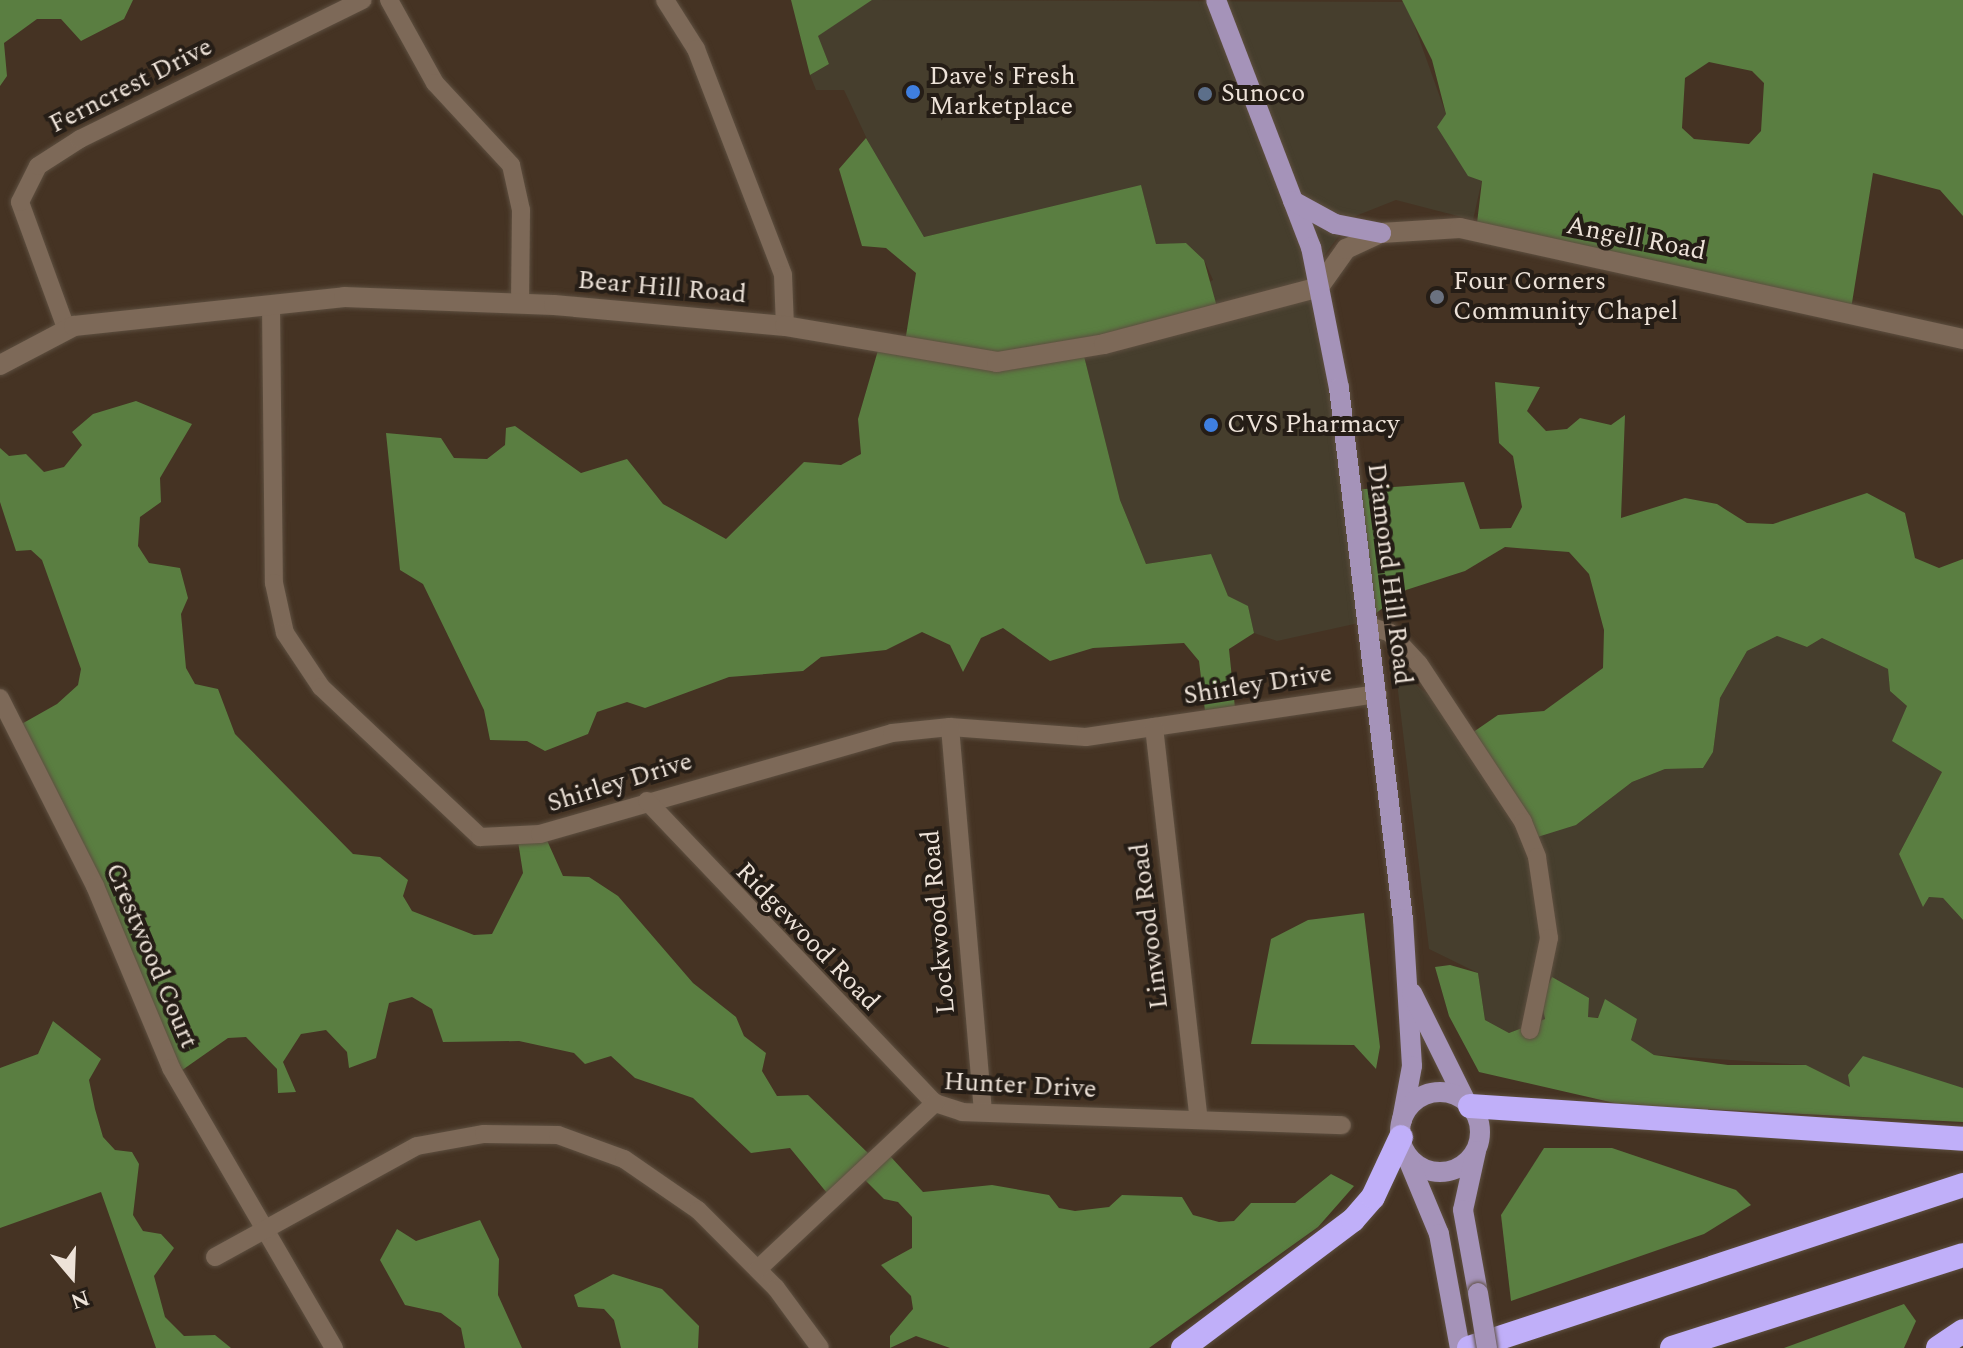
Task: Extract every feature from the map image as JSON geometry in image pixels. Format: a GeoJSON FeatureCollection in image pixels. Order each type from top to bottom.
{"type":"FeatureCollection","features":[{"type":"Feature","properties":{"kind":"highway"},"geometry":{"type":"LineString","coordinates":[[1468,1104],[1963,1139]]}},
{"type":"Feature","properties":{"kind":"highway"},"geometry":{"type":"LineString","coordinates":[[1183,1348],[1353,1220],[1373,1197],[1403,1137]]}},
{"type":"Feature","properties":{"kind":"highway"},"geometry":{"type":"LineString","coordinates":[[1469,1348],[1963,1185]]}},
{"type":"Feature","properties":{"kind":"highway"},"geometry":{"type":"LineString","coordinates":[[1672,1348],[1963,1255]]}},
{"type":"Feature","properties":{"kind":"highway"},"geometry":{"type":"LineString","coordinates":[[1938,1348],[1963,1331]]}},
{"type":"Feature","properties":{"kind":"main road","name":"Diamond Hill Road"},"geometry":{"type":"LineString","coordinates":[[1216,0],[1293,201],[1319,287],[1378,694],[1407,982],[1412,1066],[1403,1137]]}},
{"type":"Feature","properties":{"kind":"main road"},"geometry":{"type":"LineString","coordinates":[[1293,201],[1335,224],[1381,233]]}},
{"type":"Feature","properties":{"kind":"main road","name":"Diamond Hill Road"},"geometry":{"type":"LineString","coordinates":[[1407,982],[1468,1104]]}},
{"type":"Feature","properties":{"kind":"main road"},"geometry":{"type":"LineString","coordinates":[[1403,1137],[1432,1093],[1468,1104],[1479,1128],[1463,1210],[1487,1348]]}},
{"type":"Feature","properties":{"kind":"main road"},"geometry":{"type":"LineString","coordinates":[[1403,1137],[1420,1167],[1444,1172],[1476,1147]]}},
{"type":"Feature","properties":{"kind":"main road"},"geometry":{"type":"LineString","coordinates":[[1403,1137],[1439,1234],[1460,1348]]}},
{"type":"Feature","properties":{"kind":"street","name":"Ferncrest Drive"},"geometry":{"type":"LineString","coordinates":[[66,328],[20,202],[38,166],[363,0]]}},
{"type":"Feature","properties":{"kind":"street"},"geometry":{"type":"LineString","coordinates":[[389,0],[422,66],[511,165],[521,210],[520,303]]}},
{"type":"Feature","properties":{"kind":"street"},"geometry":{"type":"LineString","coordinates":[[665,0],[696,49],[783,275],[785,326]]}},
{"type":"Feature","properties":{"kind":"street","name":"Angell Road"},"geometry":{"type":"LineString","coordinates":[[1319,287],[1346,249],[1381,233],[1460,228],[1963,339]]}},
{"type":"Feature","properties":{"kind":"street","name":"Bear Hill Road"},"geometry":{"type":"LineString","coordinates":[[0,365],[66,328],[344,297],[520,303],[785,326],[997,362],[1104,344],[1319,287]]}},
{"type":"Feature","properties":{"kind":"street","name":"Shirley Drive"},"geometry":{"type":"LineString","coordinates":[[271,306],[274,583],[296,656],[480,837],[513,840],[871,738],[950,727],[1042,737],[1154,727],[1378,694]]}},
{"type":"Feature","properties":{"kind":"street"},"geometry":{"type":"LineString","coordinates":[[1369,626],[1390,633],[1419,664],[1523,822],[1537,857],[1549,938],[1530,1030]]}},
{"type":"Feature","properties":{"kind":"street","name":"Crestwood Court"},"geometry":{"type":"LineString","coordinates":[[0,698],[95,886],[171,1068],[262,1230],[334,1348]]}},
{"type":"Feature","properties":{"kind":"street","name":"Lockwood Road"},"geometry":{"type":"LineString","coordinates":[[950,727],[983,1112]]}},
{"type":"Feature","properties":{"kind":"street","name":"Linwood Road"},"geometry":{"type":"LineString","coordinates":[[1154,727],[1199,1119]]}},
{"type":"Feature","properties":{"kind":"street","name":"Ridgewood Road"},"geometry":{"type":"LineString","coordinates":[[647,801],[935,1103]]}},
{"type":"Feature","properties":{"kind":"street","name":"Hunter Drive"},"geometry":{"type":"LineString","coordinates":[[758,1269],[935,1103],[983,1112],[1342,1125]]}},
{"type":"Feature","properties":{"kind":"street"},"geometry":{"type":"LineString","coordinates":[[215,1257],[417,1146],[484,1134],[558,1135],[660,1181],[758,1269],[820,1348]]}},
{"type":"Feature","properties":{"kind":"shaded area"},"geometry":{"type":"Polygon","coordinates":[[[872,0],[1406,2],[1446,114],[1482,180],[1473,220],[1396,200],[1353,217],[1317,265],[1377,619],[1277,641],[1254,633],[1248,607],[1228,596],[1210,554],[1146,564],[1120,500],[1081,344],[1213,280],[1204,260],[1186,243],[1156,245],[1141,186],[924,237],[889,186],[844,90],[816,90],[810,75],[829,64],[817,36],[872,0]]]}},
{"type":"Feature","properties":{"kind":"shaded area"},"geometry":{"type":"Polygon","coordinates":[[[1777,636],[1807,647],[1822,638],[1888,669],[1890,691],[1907,706],[1942,772],[1899,854],[1923,906],[1929,897],[1943,898],[1963,920],[1963,1088],[1851,1088],[1806,1065],[1654,1055],[1630,1040],[1637,1019],[1587,1017],[1579,998],[1552,978],[1541,1000],[1546,1019],[1509,1033],[1485,1020],[1478,973],[1429,949],[1395,666],[1576,825],[1632,782],[1665,769],[1703,768],[1713,752],[1720,698],[1747,651],[1777,636]]]}},
{"type":"Feature","properties":{"kind":"green space"},"geometry":{"type":"Polygon","coordinates":[[[0,0],[133,0],[124,19],[81,41],[61,19],[37,19],[4,43],[7,76],[0,86],[0,0]]]}},
{"type":"Feature","properties":{"kind":"green space"},"geometry":{"type":"Polygon","coordinates":[[[791,0],[872,0],[818,36],[829,64],[810,75],[791,0]]]}},
{"type":"Feature","properties":{"kind":"green space"},"geometry":{"type":"Polygon","coordinates":[[[1402,0],[1963,0],[1963,216],[1940,190],[1873,173],[1851,309],[1477,223],[1482,181],[1468,176],[1437,127],[1446,114],[1432,60],[1402,0]],[[1709,62],[1685,78],[1682,128],[1694,139],[1749,144],[1761,131],[1764,83],[1752,71],[1709,62]]]}},
{"type":"Feature","properties":{"kind":"green space"},"geometry":{"type":"Polygon","coordinates":[[[866,138],[924,237],[1141,185],[1156,244],[1186,243],[1204,260],[1217,307],[1081,344],[1120,500],[1146,564],[1211,554],[1228,596],[1248,606],[1254,633],[1229,649],[1235,708],[1205,711],[1199,661],[1184,643],[1093,648],[1050,661],[1003,628],[981,638],[963,672],[950,645],[922,632],[886,650],[821,657],[803,671],[729,677],[645,708],[627,702],[597,712],[588,734],[545,751],[527,741],[490,740],[484,710],[423,584],[400,570],[386,433],[441,438],[454,458],[487,459],[505,445],[506,428],[515,426],[581,473],[627,459],[663,504],[726,539],[804,462],[841,465],[861,454],[858,419],[881,340],[905,342],[916,273],[886,248],[862,246],[839,169],[866,138]]]}},
{"type":"Feature","properties":{"kind":"green space"},"geometry":{"type":"Polygon","coordinates":[[[1495,382],[1540,387],[1527,411],[1546,431],[1567,429],[1580,418],[1611,425],[1625,415],[1621,518],[1685,498],[1717,504],[1747,523],[1773,524],[1867,493],[1905,513],[1915,558],[1939,568],[1963,559],[1963,920],[1943,898],[1929,897],[1923,907],[1899,854],[1942,772],[1892,741],[1907,706],[1890,691],[1888,669],[1822,638],[1807,647],[1777,636],[1747,651],[1720,698],[1713,752],[1703,768],[1665,769],[1632,782],[1576,825],[1531,839],[1469,735],[1498,715],[1544,711],[1603,668],[1604,630],[1589,574],[1569,552],[1505,547],[1465,571],[1406,590],[1375,614],[1351,490],[1464,482],[1480,529],[1511,528],[1522,507],[1513,456],[1499,443],[1495,382]]]}},
{"type":"Feature","properties":{"kind":"green space"},"geometry":{"type":"Polygon","coordinates":[[[136,401],[192,424],[160,478],[161,502],[140,517],[138,546],[149,563],[180,568],[188,598],[181,614],[186,668],[195,684],[218,689],[235,734],[353,854],[380,857],[408,880],[403,896],[412,911],[474,935],[492,934],[523,873],[517,835],[541,827],[563,876],[589,877],[618,896],[693,983],[736,1017],[744,1036],[766,1053],[762,1071],[777,1096],[808,1095],[868,1153],[880,1145],[923,1192],[992,1185],[1049,1195],[1059,1208],[1075,1211],[1109,1207],[1122,1195],[1182,1197],[1193,1215],[1219,1222],[1234,1221],[1251,1203],[1295,1203],[1331,1174],[1354,1186],[1318,1227],[1149,1348],[950,1348],[916,1336],[890,1348],[890,1336],[913,1309],[911,1296],[881,1265],[912,1248],[912,1217],[898,1202],[884,1199],[856,1171],[827,1193],[790,1148],[751,1153],[693,1098],[635,1078],[611,1056],[585,1064],[574,1053],[519,1041],[443,1042],[432,1009],[412,997],[389,1003],[376,1058],[349,1068],[347,1052],[326,1030],[301,1034],[283,1062],[296,1092],[278,1093],[277,1069],[246,1037],[228,1038],[178,1073],[18,726],[57,704],[78,685],[81,669],[42,560],[31,550],[16,551],[0,502],[0,448],[9,456],[26,454],[44,472],[64,467],[82,445],[72,432],[93,414],[136,401]]]}},
{"type":"Feature","properties":{"kind":"green space"},"geometry":{"type":"Polygon","coordinates":[[[1364,913],[1380,1047],[1376,1069],[1354,1045],[1251,1044],[1271,939],[1308,920],[1364,913]]]}},
{"type":"Feature","properties":{"kind":"green space"},"geometry":{"type":"Polygon","coordinates":[[[1450,965],[1478,973],[1485,1020],[1509,1033],[1545,1019],[1541,1000],[1552,977],[1589,998],[1588,1017],[1598,1018],[1605,999],[1637,1019],[1631,1040],[1654,1055],[1728,1065],[1806,1065],[1850,1087],[1848,1075],[1863,1056],[1963,1088],[1963,1122],[1623,1105],[1479,1072],[1449,1016],[1435,967],[1450,965]]]}},
{"type":"Feature","properties":{"kind":"green space"},"geometry":{"type":"Polygon","coordinates":[[[53,1021],[101,1059],[89,1080],[103,1137],[115,1150],[132,1152],[139,1164],[133,1215],[143,1231],[161,1234],[174,1248],[154,1276],[165,1317],[184,1336],[215,1335],[231,1348],[156,1348],[101,1192],[0,1228],[0,1068],[38,1054],[53,1021]]]}},
{"type":"Feature","properties":{"kind":"green space"},"geometry":{"type":"Polygon","coordinates":[[[1544,1148],[1612,1148],[1736,1190],[1751,1205],[1704,1234],[1511,1301],[1501,1215],[1544,1148]]]}},
{"type":"Feature","properties":{"kind":"green space"},"geometry":{"type":"Polygon","coordinates":[[[480,1220],[499,1259],[498,1295],[522,1348],[465,1348],[461,1328],[441,1313],[405,1305],[380,1260],[397,1229],[416,1241],[480,1220]]]}},
{"type":"Feature","properties":{"kind":"green space"},"geometry":{"type":"Polygon","coordinates":[[[613,1274],[662,1289],[699,1326],[698,1348],[621,1348],[614,1320],[604,1309],[578,1307],[574,1295],[613,1274]]]}},
{"type":"Feature","properties":{"kind":"green space"},"geometry":{"type":"Polygon","coordinates":[[[1904,1304],[1916,1321],[1904,1348],[1784,1348],[1904,1304]]]}},
{"type":"Feature","properties":{"kind":"place","name":"Dave's Fresh Marketplace"},"geometry":{"type":"Point","coordinates":[913,92]}},
{"type":"Feature","properties":{"kind":"place","name":"Sunoco"},"geometry":{"type":"Point","coordinates":[1205,94]}},
{"type":"Feature","properties":{"kind":"place","name":"Four Corners Community Chapel"},"geometry":{"type":"Point","coordinates":[1437,297]}},
{"type":"Feature","properties":{"kind":"place","name":"CVS Pharmacy"},"geometry":{"type":"Point","coordinates":[1211,425]}}]}
